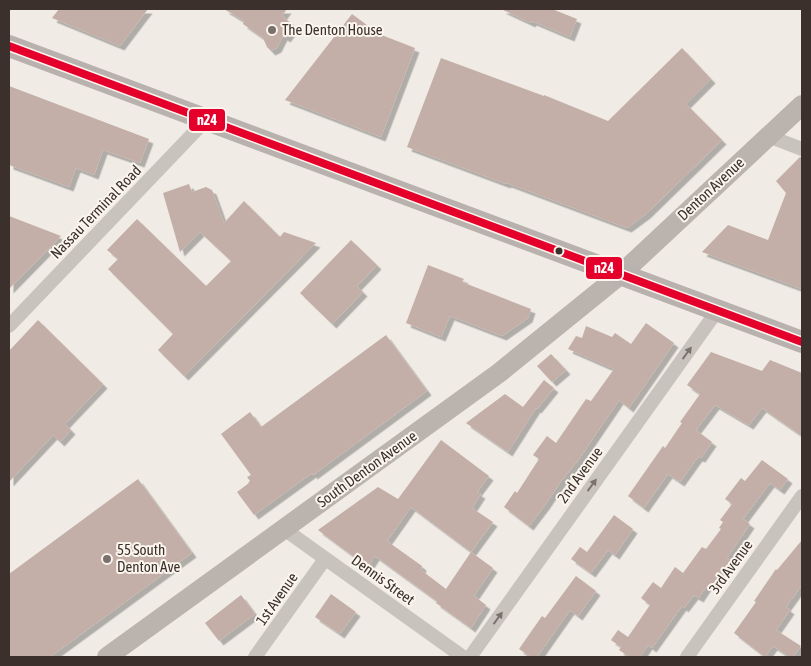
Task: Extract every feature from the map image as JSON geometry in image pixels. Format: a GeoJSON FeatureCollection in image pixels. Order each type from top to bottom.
{"type":"FeatureCollection","features":[{"type":"Feature","properties":{"kind":"main road"},"geometry":{"type":"LineString","coordinates":[[9,46],[802,342]]}},
{"type":"Feature","properties":{"kind":"street","name":"Denton Avenue"},"geometry":{"type":"LineString","coordinates":[[621,274],[802,104]]}},
{"type":"Feature","properties":{"kind":"street","name":"Nassau Terminal Road"},"geometry":{"type":"LineString","coordinates":[[9,326],[206,119]]}},
{"type":"Feature","properties":{"kind":"street"},"geometry":{"type":"LineString","coordinates":[[768,136],[802,149]]}},
{"type":"Feature","properties":{"kind":"street","name":"South Denton Avenue"},"geometry":{"type":"LineString","coordinates":[[107,657],[499,373],[621,274]]}},
{"type":"Feature","properties":{"kind":"street","name":"2nd Avenue"},"geometry":{"type":"LineString","coordinates":[[470,657],[717,311]]}},
{"type":"Feature","properties":{"kind":"street","name":"3rd Avenue"},"geometry":{"type":"LineString","coordinates":[[687,657],[802,496]]}},
{"type":"Feature","properties":{"kind":"street","name":"Dennis Street"},"geometry":{"type":"LineString","coordinates":[[284,530],[463,657]]}},
{"type":"Feature","properties":{"kind":"street","name":"1st Avenue"},"geometry":{"type":"LineString","coordinates":[[255,657],[325,559]]}},
{"type":"Feature","properties":{"kind":"building"},"geometry":{"type":"Polygon","coordinates":[[[59,9],[148,9],[120,46],[52,18],[59,9]]]}},
{"type":"Feature","properties":{"kind":"building","name":"The Denton House"},"geometry":{"type":"Polygon","coordinates":[[[224,9],[287,9],[282,16],[295,26],[286,38],[283,36],[277,48],[271,51],[263,38],[243,24],[244,21],[224,9]]]}},
{"type":"Feature","properties":{"kind":"building"},"geometry":{"type":"Polygon","coordinates":[[[501,9],[552,9],[577,19],[570,37],[532,21],[531,23],[501,9]]]}},
{"type":"Feature","properties":{"kind":"building"},"geometry":{"type":"Polygon","coordinates":[[[352,14],[379,34],[415,48],[381,137],[285,100],[352,14]]]}},
{"type":"Feature","properties":{"kind":"building"},"geometry":{"type":"Polygon","coordinates":[[[682,48],[711,79],[686,104],[722,140],[646,214],[627,228],[407,147],[441,58],[544,95],[608,121],[682,48]]]}},
{"type":"Feature","properties":{"kind":"building"},"geometry":{"type":"Polygon","coordinates":[[[9,86],[149,139],[140,163],[103,150],[94,175],[76,168],[69,187],[9,165],[9,86]]]}},
{"type":"Feature","properties":{"kind":"building"},"geometry":{"type":"Polygon","coordinates":[[[800,157],[802,158],[802,289],[702,252],[728,225],[768,240],[786,193],[776,181],[800,157]]]}},
{"type":"Feature","properties":{"kind":"building"},"geometry":{"type":"Polygon","coordinates":[[[189,184],[192,192],[206,187],[212,190],[224,223],[244,201],[280,237],[284,232],[316,243],[184,376],[158,350],[173,334],[108,269],[118,259],[107,250],[137,219],[206,286],[231,261],[200,232],[180,252],[163,193],[189,184]]]}},
{"type":"Feature","properties":{"kind":"building"},"geometry":{"type":"Polygon","coordinates":[[[9,216],[61,236],[9,289],[9,216]]]}},
{"type":"Feature","properties":{"kind":"building"},"geometry":{"type":"Polygon","coordinates":[[[351,240],[377,265],[357,286],[363,292],[332,324],[300,293],[351,240]]]}},
{"type":"Feature","properties":{"kind":"building"},"geometry":{"type":"Polygon","coordinates":[[[428,265],[464,279],[462,282],[531,309],[528,318],[502,336],[450,316],[441,337],[406,323],[428,265]]]}},
{"type":"Feature","properties":{"kind":"building"},"geometry":{"type":"Polygon","coordinates":[[[38,320],[103,384],[65,424],[71,430],[60,442],[53,435],[9,482],[9,351],[38,320]]]}},
{"type":"Feature","properties":{"kind":"building"},"geometry":{"type":"Polygon","coordinates":[[[646,323],[674,343],[629,408],[619,400],[579,459],[529,526],[504,507],[515,491],[517,493],[539,459],[533,455],[547,436],[556,443],[586,399],[591,401],[614,369],[568,349],[576,336],[582,338],[586,326],[612,337],[615,333],[631,344],[646,323]]]}},
{"type":"Feature","properties":{"kind":"building"},"geometry":{"type":"Polygon","coordinates":[[[386,335],[427,391],[313,475],[312,473],[254,515],[237,492],[249,483],[250,481],[247,477],[251,475],[221,434],[250,412],[261,427],[386,335]]]}},
{"type":"Feature","properties":{"kind":"building"},"geometry":{"type":"Polygon","coordinates":[[[711,352],[762,371],[770,360],[802,373],[802,436],[762,408],[749,425],[715,405],[696,430],[712,442],[701,458],[698,457],[680,482],[668,474],[644,508],[628,496],[663,446],[665,448],[682,423],[680,422],[700,394],[687,385],[711,352]]]}},
{"type":"Feature","properties":{"kind":"building"},"geometry":{"type":"Polygon","coordinates":[[[551,354],[566,370],[552,382],[537,366],[551,354]]]}},
{"type":"Feature","properties":{"kind":"building"},"geometry":{"type":"Polygon","coordinates":[[[544,380],[554,388],[536,408],[508,452],[466,423],[505,394],[523,407],[544,380]]]}},
{"type":"Feature","properties":{"kind":"building"},"geometry":{"type":"Polygon","coordinates":[[[441,440],[489,476],[477,492],[481,494],[472,508],[493,522],[471,552],[493,568],[474,596],[486,605],[471,628],[375,556],[368,567],[318,530],[378,487],[398,499],[441,440]],[[411,507],[387,541],[422,566],[421,570],[446,589],[471,552],[411,507]]]}},
{"type":"Feature","properties":{"kind":"building"},"geometry":{"type":"Polygon","coordinates":[[[762,460],[788,479],[780,490],[770,483],[743,519],[750,524],[727,558],[731,560],[711,588],[707,586],[699,598],[694,595],[684,608],[682,606],[652,648],[648,645],[640,657],[630,657],[619,650],[621,647],[611,640],[618,630],[628,637],[650,605],[641,598],[653,582],[661,588],[675,567],[683,573],[702,547],[706,549],[721,529],[719,528],[723,522],[720,520],[732,504],[725,499],[741,478],[745,481],[762,460]]]}},
{"type":"Feature","properties":{"kind":"building","name":"55 South Denton Ave"},"geometry":{"type":"Polygon","coordinates":[[[138,479],[192,553],[50,657],[9,657],[9,574],[138,479]]]}},
{"type":"Feature","properties":{"kind":"building"},"geometry":{"type":"Polygon","coordinates":[[[614,515],[633,529],[615,555],[608,550],[591,573],[571,559],[580,547],[587,552],[614,515]]]}},
{"type":"Feature","properties":{"kind":"building"},"geometry":{"type":"Polygon","coordinates":[[[802,540],[802,585],[786,607],[790,610],[776,630],[801,646],[793,657],[790,657],[773,646],[765,657],[734,633],[776,569],[802,540]]]}},
{"type":"Feature","properties":{"kind":"building"},"geometry":{"type":"Polygon","coordinates":[[[576,576],[596,591],[578,616],[570,610],[537,657],[531,657],[519,649],[542,616],[545,618],[576,576]]]}},
{"type":"Feature","properties":{"kind":"building"},"geometry":{"type":"Polygon","coordinates":[[[331,594],[356,612],[340,634],[315,617],[331,594]]]}},
{"type":"Feature","properties":{"kind":"building"},"geometry":{"type":"Polygon","coordinates":[[[241,595],[255,614],[219,641],[205,623],[241,595]]]}},
{"type":"Feature","properties":{"kind":"transit line","name":"n24"},"geometry":{"type":"LineString","coordinates":[[9,46],[802,342]]}},
{"type":"Feature","properties":{"kind":"place","name":"The Denton House"},"geometry":{"type":"Point","coordinates":[272,30]}},
{"type":"Feature","properties":{"kind":"place","name":"55 South Denton Ave"},"geometry":{"type":"Point","coordinates":[107,559]}}]}
